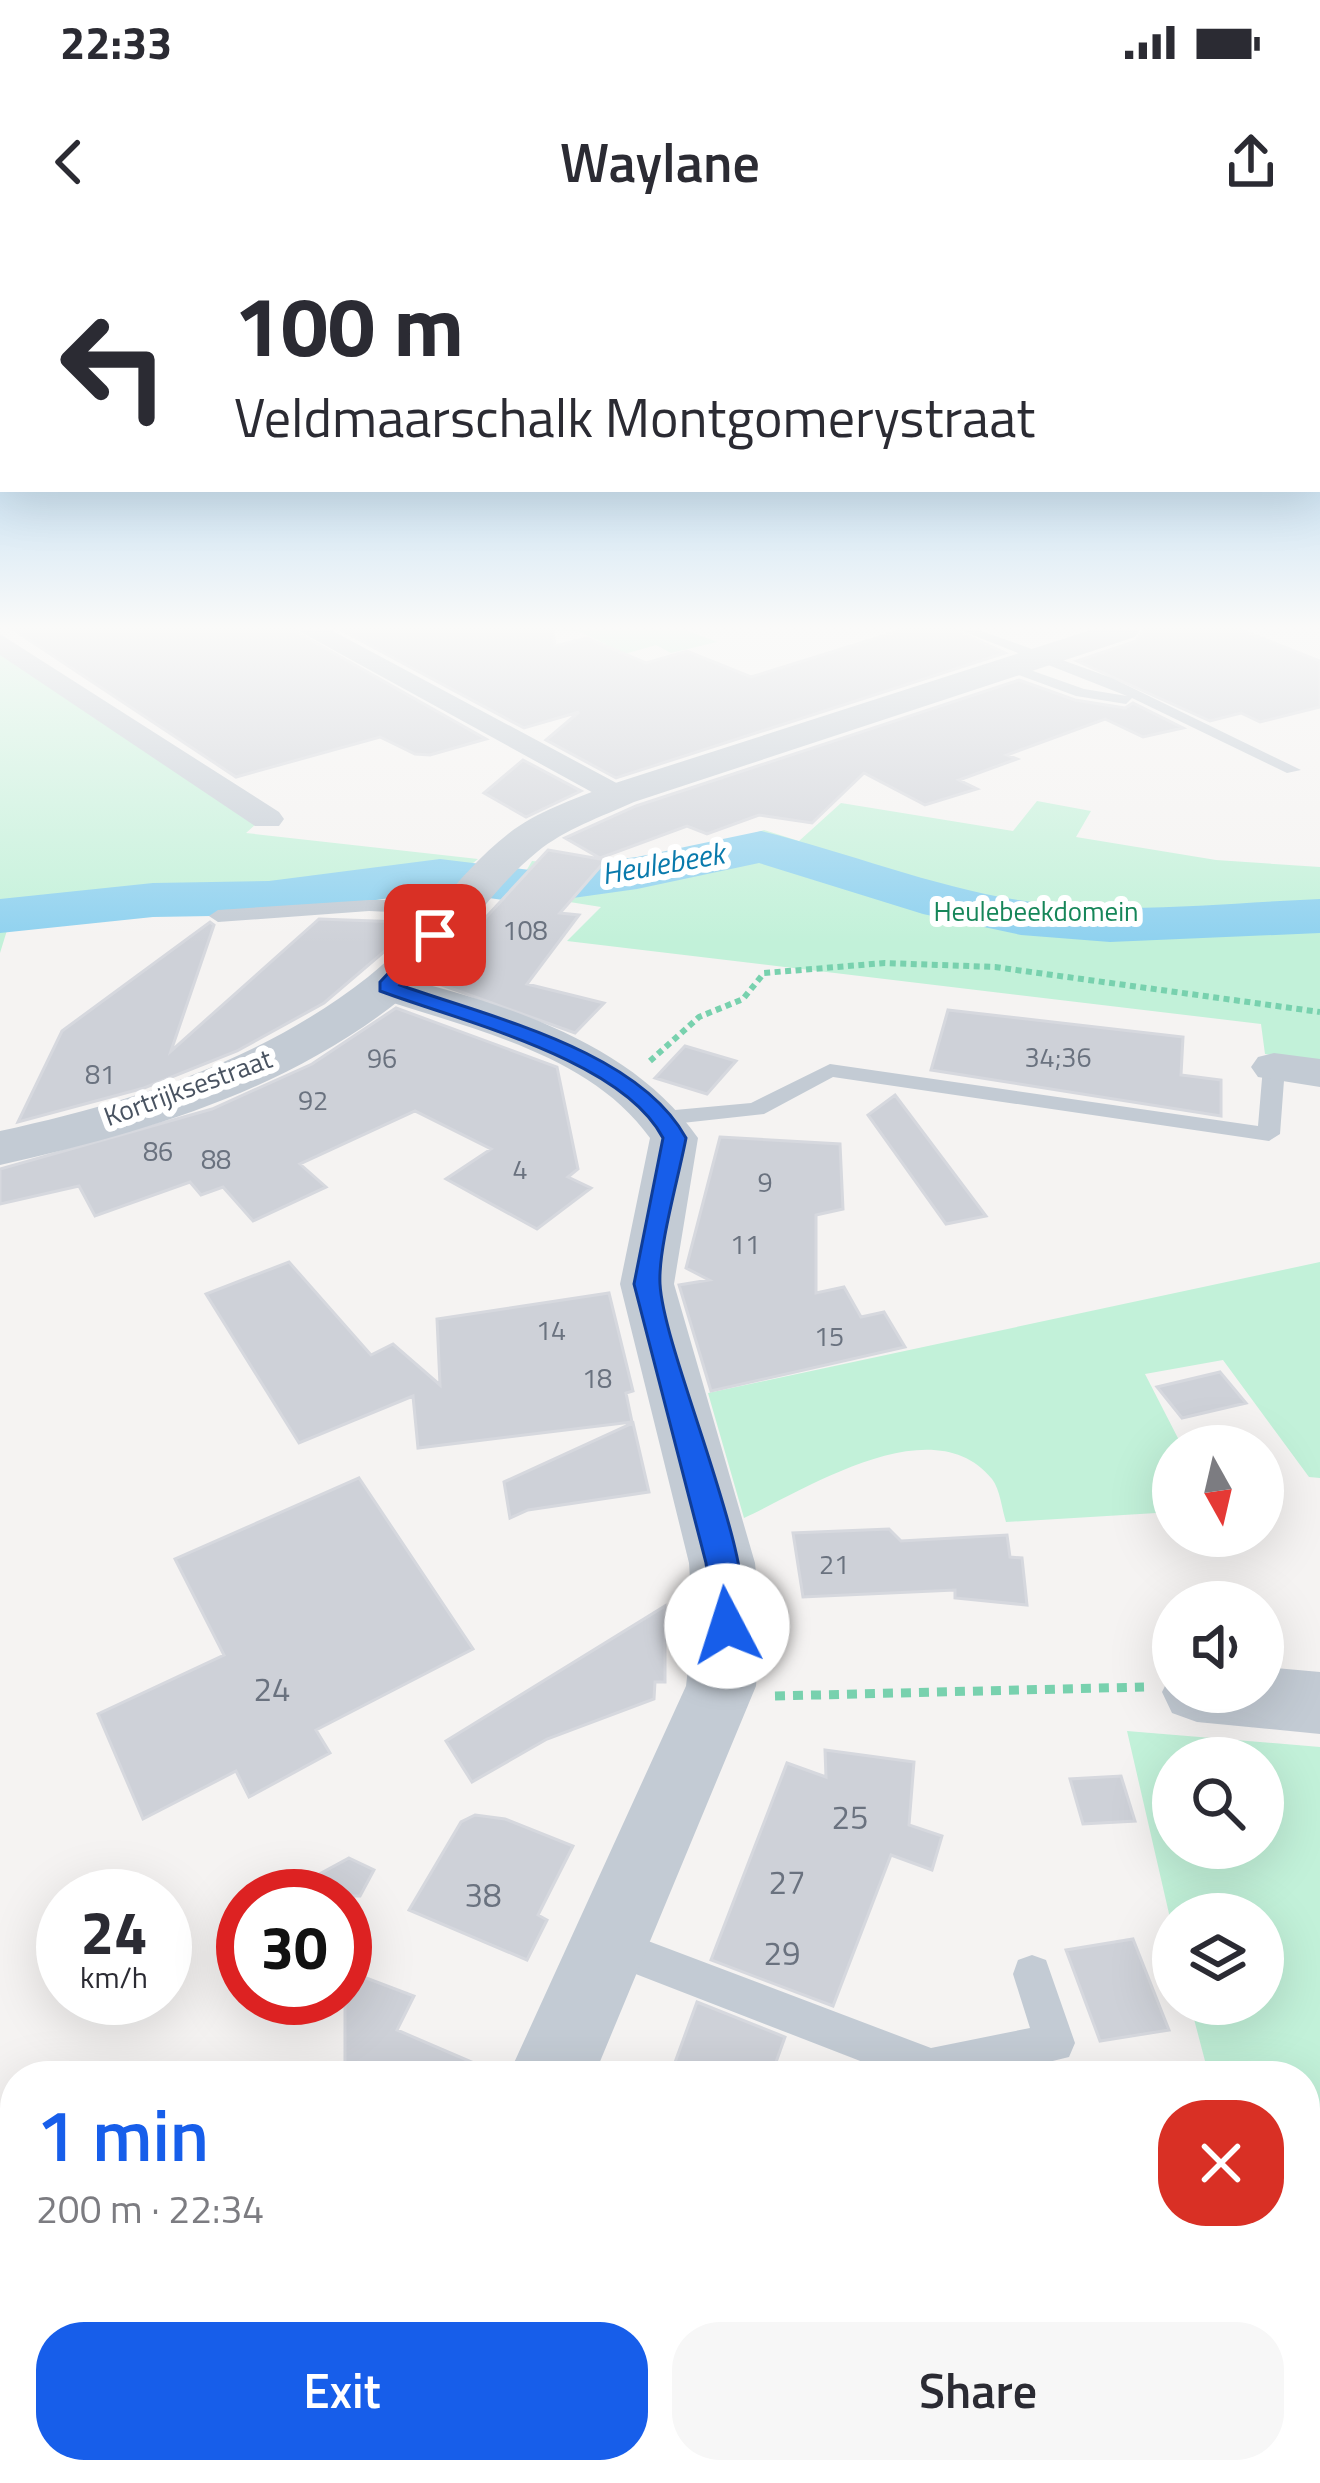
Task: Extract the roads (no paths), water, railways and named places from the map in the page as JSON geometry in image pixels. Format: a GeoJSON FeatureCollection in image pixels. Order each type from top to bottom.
{"type":"FeatureCollection","features":[{"type":"Feature","properties":{"kind":"street"},"geometry":{"type":"LineString","coordinates":[[140,735],[267,819]]}},
{"type":"Feature","properties":{"kind":"street"},"geometry":{"type":"LineString","coordinates":[[508,735],[620,794]]}},
{"type":"Feature","properties":{"kind":"street","name":"Kortrijksestraat"},"geometry":{"type":"LineString","coordinates":[[0,1148],[156,1106],[248,1072],[387,987],[522,843],[620,794],[804,735]]}},
{"type":"Feature","properties":{"kind":"street"},"geometry":{"type":"LineString","coordinates":[[387,987],[540,1043],[645,1100],[674,1138],[647,1284],[722,1563],[727,1626],[721,1686],[558,2061]]}},
{"type":"Feature","properties":{"kind":"street"},"geometry":{"type":"LineString","coordinates":[[1274,1066],[1320,1073]]}},
{"type":"Feature","properties":{"kind":"street"},"geometry":{"type":"LineString","coordinates":[[1284,1700],[1320,1703]]}},
{"type":"Feature","properties":{"kind":"lane"},"geometry":{"type":"LineString","coordinates":[[1215,735],[1293,770]]}},
{"type":"Feature","properties":{"kind":"lane"},"geometry":{"type":"LineString","coordinates":[[218,916],[476,891]]}},
{"type":"Feature","properties":{"kind":"lane"},"geometry":{"type":"LineString","coordinates":[[645,1100],[756,1109],[830,1070],[1269,1134],[1274,1066]]}},
{"type":"Feature","properties":{"kind":"lane"},"geometry":{"type":"LineString","coordinates":[[611,1946],[913,2061]]}},
{"type":"Feature","properties":{"kind":"lane"},"geometry":{"type":"LineString","coordinates":[[966,2061],[1055,2043],[1032,1974]]}},
{"type":"Feature","properties":{"kind":"waterway","name":"Heulebeek"},"geometry":{"type":"LineString","coordinates":[[0,916],[153,900],[269,898],[440,875],[530,887],[637,873],[761,847],[943,902],[1021,918],[1110,925],[1320,916]]}},
{"type":"Feature","properties":{"kind":"park label","name":"Heulebeekdomein"},"geometry":{"type":"Point","coordinates":[1036,912]}}]}
